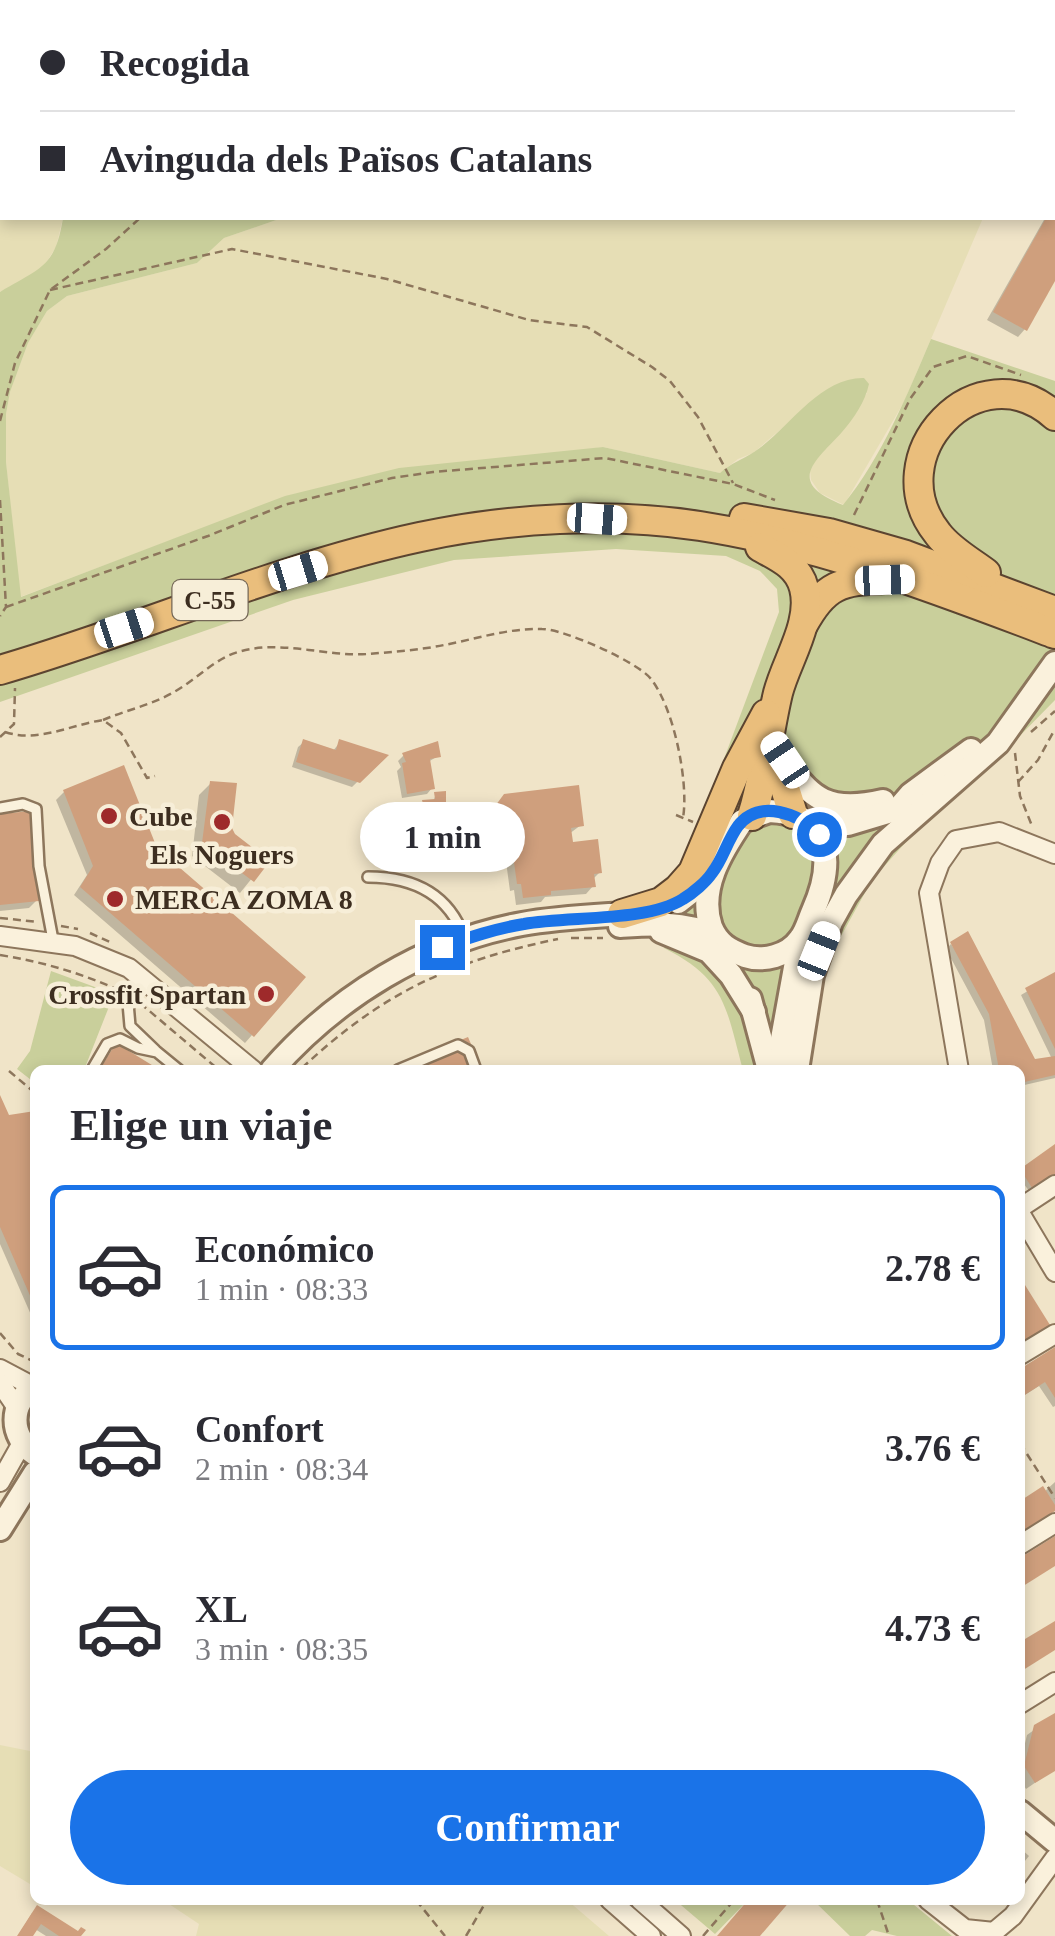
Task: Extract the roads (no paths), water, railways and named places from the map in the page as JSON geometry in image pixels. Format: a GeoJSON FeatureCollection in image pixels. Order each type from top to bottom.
{"type":"FeatureCollection","features":[{"type":"Feature","properties":{"kind":"highway"},"geometry":{"type":"LineString","coordinates":[[1025,598],[960,554],[938,534],[925,513],[917,472],[935,429],[947,414],[978,398],[996,394],[1015,396],[1034,402],[1055,416]]}},
{"type":"Feature","properties":{"kind":"highway","name":"C-55"},"geometry":{"type":"LineString","coordinates":[[0,652],[350,537],[419,521],[508,508],[593,504],[713,512],[844,538],[906,555],[1055,610]]}},
{"type":"Feature","properties":{"kind":"highway","name":"C-55"},"geometry":{"type":"LineString","coordinates":[[8,678],[270,580],[422,537],[511,524],[597,519],[698,526],[876,569],[1055,634]]}},
{"type":"Feature","properties":{"kind":"highway"},"geometry":{"type":"LineString","coordinates":[[736,534],[788,562],[800,577],[805,590],[800,630]]}},
{"type":"Feature","properties":{"kind":"highway"},"geometry":{"type":"LineString","coordinates":[[623,926],[678,889],[693,872],[811,610],[830,588],[847,581],[907,579]]}},
{"type":"Feature","properties":{"kind":"highway"},"geometry":{"type":"LineString","coordinates":[[752,816],[765,777],[778,690]]}},
{"type":"Feature","properties":{"kind":"highway"},"geometry":{"type":"LineString","coordinates":[[770,738],[782,787],[801,818]]}},
{"type":"Feature","properties":{"kind":"street"},"geometry":{"type":"LineString","coordinates":[[818,900],[998,743],[1051,671]]}},
{"type":"Feature","properties":{"kind":"street"},"geometry":{"type":"LineString","coordinates":[[768,1065],[747,989],[705,904],[711,876],[742,821],[769,811],[848,824],[880,817],[898,809],[910,794],[1024,707]]}},
{"type":"Feature","properties":{"kind":"street"},"geometry":{"type":"LineString","coordinates":[[770,738],[802,787],[816,798],[856,806],[910,794]]}},
{"type":"Feature","properties":{"kind":"street"},"geometry":{"type":"LineString","coordinates":[[783,1065],[782,1039],[800,940],[828,873],[819,834],[801,818]]}},
{"type":"Feature","properties":{"kind":"street"},"geometry":{"type":"LineString","coordinates":[[959,1065],[928,893],[946,850],[956,840],[999,832],[1055,854]]}},
{"type":"Feature","properties":{"kind":"street"},"geometry":{"type":"LineString","coordinates":[[799,1065],[806,1000],[819,951],[846,895],[883,844]]}},
{"type":"Feature","properties":{"kind":"street"},"geometry":{"type":"LineString","coordinates":[[623,926],[682,900],[711,876]]}},
{"type":"Feature","properties":{"kind":"street"},"geometry":{"type":"LineString","coordinates":[[277,1065],[342,1004],[412,962],[522,924],[623,926],[668,922],[692,926],[754,959],[773,957],[800,940]]}},
{"type":"Feature","properties":{"kind":"street"},"geometry":{"type":"LineString","coordinates":[[623,926],[664,932],[709,951],[731,975],[754,1012]]}},
{"type":"Feature","properties":{"kind":"street"},"geometry":{"type":"LineString","coordinates":[[0,936],[53,940],[129,968],[246,1065]]}},
{"type":"Feature","properties":{"kind":"street"},"geometry":{"type":"LineString","coordinates":[[291,1065],[348,1013],[467,944]]}},
{"type":"Feature","properties":{"kind":"street"},"geometry":{"type":"LineString","coordinates":[[1025,1206],[1055,1184]]}},
{"type":"Feature","properties":{"kind":"street"},"geometry":{"type":"LineString","coordinates":[[1025,1219],[1055,1272]]}},
{"type":"Feature","properties":{"kind":"street"},"geometry":{"type":"LineString","coordinates":[[1025,1352],[1055,1334]]}},
{"type":"Feature","properties":{"kind":"street"},"geometry":{"type":"LineString","coordinates":[[0,1369],[30,1384]]}},
{"type":"Feature","properties":{"kind":"street"},"geometry":{"type":"LineString","coordinates":[[0,1383],[17,1408]]}},
{"type":"Feature","properties":{"kind":"street"},"geometry":{"type":"LineString","coordinates":[[30,1391],[17,1408],[16,1426],[30,1457]]}},
{"type":"Feature","properties":{"kind":"street"},"geometry":{"type":"LineString","coordinates":[[0,1482],[30,1460]]}},
{"type":"Feature","properties":{"kind":"street"},"geometry":{"type":"LineString","coordinates":[[0,1529],[30,1461]]}},
{"type":"Feature","properties":{"kind":"street"},"geometry":{"type":"LineString","coordinates":[[1025,1541],[1055,1523]]}},
{"type":"Feature","properties":{"kind":"street"},"geometry":{"type":"LineString","coordinates":[[1025,1701],[1055,1682]]}},
{"type":"Feature","properties":{"kind":"street"},"geometry":{"type":"LineString","coordinates":[[1025,1816],[1055,1842]]}},
{"type":"Feature","properties":{"kind":"street"},"geometry":{"type":"LineString","coordinates":[[1025,1899],[1055,1858]]}},
{"type":"Feature","properties":{"kind":"street"},"geometry":{"type":"LineString","coordinates":[[616,1905],[652,1936]]}},
{"type":"Feature","properties":{"kind":"street"},"geometry":{"type":"LineString","coordinates":[[646,1905],[681,1936]]}},
{"type":"Feature","properties":{"kind":"street"},"geometry":{"type":"LineString","coordinates":[[934,1905],[965,1929],[994,1932],[1005,1926],[1020,1905]]}},
{"type":"Feature","properties":{"kind":"lane"},"geometry":{"type":"LineString","coordinates":[[0,808],[23,804],[36,809],[39,866],[53,940]]}},
{"type":"Feature","properties":{"kind":"lane"},"geometry":{"type":"LineString","coordinates":[[368,877],[404,879],[428,890],[456,918],[467,944]]}},
{"type":"Feature","properties":{"kind":"lane"},"geometry":{"type":"LineString","coordinates":[[144,980],[128,1003],[130,1026],[172,1065]]}},
{"type":"Feature","properties":{"kind":"lane"},"geometry":{"type":"LineString","coordinates":[[95,1065],[106,1044],[120,1039],[157,1052]]}},
{"type":"Feature","properties":{"kind":"lane"},"geometry":{"type":"LineString","coordinates":[[410,1065],[458,1045],[469,1051],[474,1065]]}},
{"type":"Feature","properties":{"kind":"place","name":"Cube"},"geometry":{"type":"Point","coordinates":[109,816]}},
{"type":"Feature","properties":{"kind":"place","name":"Els Noguers"},"geometry":{"type":"Point","coordinates":[222,822]}},
{"type":"Feature","properties":{"kind":"place","name":"MERCA ZOMA 8"},"geometry":{"type":"Point","coordinates":[115,899]}},
{"type":"Feature","properties":{"kind":"place","name":"Crossfit Spartan"},"geometry":{"type":"Point","coordinates":[266,994]}}]}
